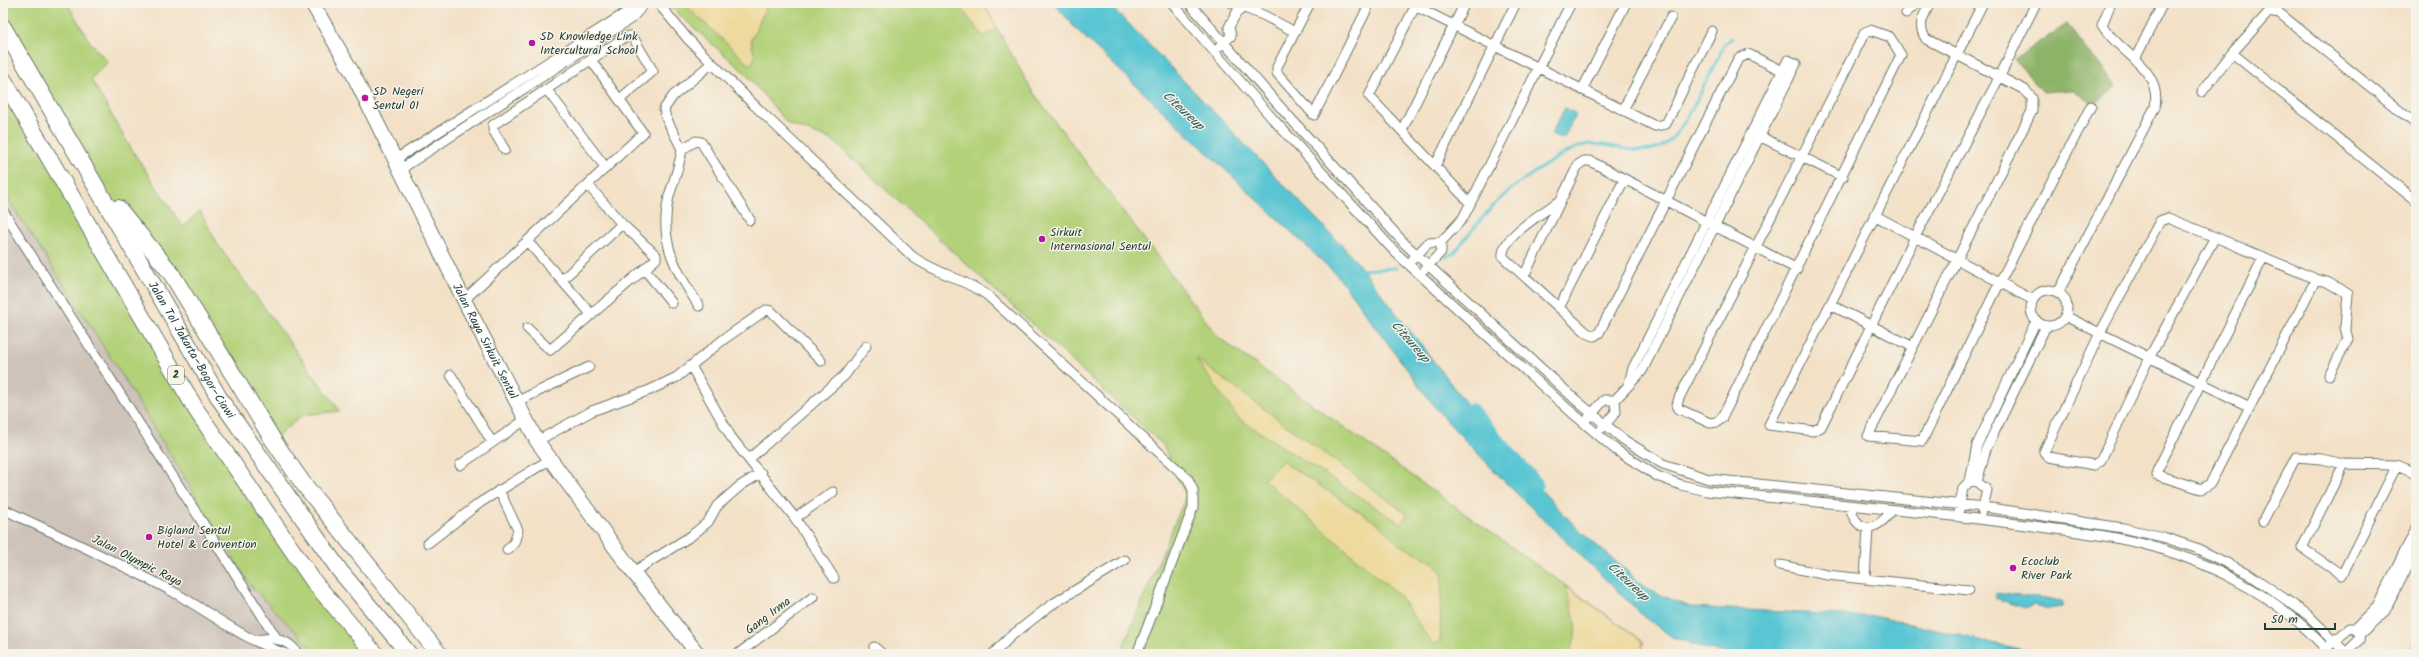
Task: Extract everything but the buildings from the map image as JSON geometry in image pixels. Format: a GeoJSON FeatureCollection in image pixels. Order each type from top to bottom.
{"type":"FeatureCollection","features":[{"type":"Feature","properties":{"kind":"highway","name":"Jalan Tol Jakarta–Bogor–Ciawi"},"geometry":{"type":"LineString","coordinates":[[3,26],[221,401],[340,571],[409,654]]}},
{"type":"Feature","properties":{"kind":"highway","name":"2"},"geometry":{"type":"LineString","coordinates":[[3,79],[196,411],[314,582],[375,654]]}},
{"type":"Feature","properties":{"kind":"highway"},"geometry":{"type":"LineString","coordinates":[[87,171],[171,273],[273,440],[302,482],[438,652]]}},
{"type":"Feature","properties":{"kind":"main road","name":"Jalan Raya Sirkuit Sentul"},"geometry":{"type":"LineString","coordinates":[[312,3],[352,72],[399,164],[464,300],[537,441],[549,460],[633,572],[698,654]]}},
{"type":"Feature","properties":{"kind":"street"},"geometry":{"type":"LineString","coordinates":[[399,164],[632,18],[645,3]]}},
{"type":"Feature","properties":{"kind":"street"},"geometry":{"type":"LineString","coordinates":[[658,3],[712,63],[913,257],[930,268],[967,283],[987,295],[1188,479],[1193,490],[1193,508],[1137,654]]}},
{"type":"Feature","properties":{"kind":"street"},"geometry":{"type":"LineString","coordinates":[[1172,3],[1272,118],[1408,264],[1584,423],[1635,463],[1657,476],[1681,485],[1707,491],[1981,518],[2133,542],[2154,547],[2186,558],[2250,589],[2299,624],[2327,651],[2350,628],[2357,631]]}},
{"type":"Feature","properties":{"kind":"street"},"geometry":{"type":"LineString","coordinates":[[1189,3],[1287,115],[1417,255],[1592,414],[1624,440],[1663,464],[1709,479],[1984,507],[2122,528],[2163,537],[2196,548],[2249,574],[2282,595],[2308,615],[2336,641],[2346,654],[2359,640],[2357,631]]}},
{"type":"Feature","properties":{"kind":"street"},"geometry":{"type":"LineString","coordinates":[[1233,3],[1247,6],[1295,32]]}},
{"type":"Feature","properties":{"kind":"street"},"geometry":{"type":"LineString","coordinates":[[1233,3],[1237,12]]}},
{"type":"Feature","properties":{"kind":"street"},"geometry":{"type":"LineString","coordinates":[[1310,3],[1277,67],[1277,73],[1314,115],[1370,3]]}},
{"type":"Feature","properties":{"kind":"street"},"geometry":{"type":"LineString","coordinates":[[1402,130],[1465,3]]}},
{"type":"Feature","properties":{"kind":"street"},"geometry":{"type":"LineString","coordinates":[[1435,166],[1516,3]]}},
{"type":"Feature","properties":{"kind":"street"},"geometry":{"type":"LineString","coordinates":[[1420,275],[1441,252],[1441,242],[1463,218],[1572,3]]}},
{"type":"Feature","properties":{"kind":"street"},"geometry":{"type":"LineString","coordinates":[[1582,90],[1626,3]]}},
{"type":"Feature","properties":{"kind":"street"},"geometry":{"type":"LineString","coordinates":[[1906,14],[1917,3]]}},
{"type":"Feature","properties":{"kind":"street"},"geometry":{"type":"LineString","coordinates":[[1930,3],[1921,19],[1920,31],[1926,39],[1956,57],[2025,90],[2032,98],[2032,111],[1868,436],[1922,441],[2000,282],[2091,106]]}},
{"type":"Feature","properties":{"kind":"street"},"geometry":{"type":"LineString","coordinates":[[1983,3],[1874,215],[1831,305],[1769,425],[1813,431],[1821,427],[1915,237],[2000,78],[2036,3]]}},
{"type":"Feature","properties":{"kind":"street"},"geometry":{"type":"LineString","coordinates":[[2058,293],[2155,106],[2158,94],[2154,82],[2135,59],[2106,32],[2102,25],[2111,3]]}},
{"type":"Feature","properties":{"kind":"street"},"geometry":{"type":"LineString","coordinates":[[2135,59],[2163,3]]}},
{"type":"Feature","properties":{"kind":"street"},"geometry":{"type":"LineString","coordinates":[[1470,204],[1369,96],[1416,4],[1495,46],[1655,126],[1666,124],[1712,31]]}},
{"type":"Feature","properties":{"kind":"street"},"geometry":{"type":"LineString","coordinates":[[1214,50],[1231,36],[1229,27],[1237,12],[1247,6]]}},
{"type":"Feature","properties":{"kind":"street"},"geometry":{"type":"LineString","coordinates":[[2202,92],[2232,53],[2268,13],[2278,12],[2416,124]]}},
{"type":"Feature","properties":{"kind":"street"},"geometry":{"type":"LineString","coordinates":[[1623,110],[1671,17]]}},
{"type":"Feature","properties":{"kind":"street"},"geometry":{"type":"LineString","coordinates":[[1204,39],[1221,26],[1229,27]]}},
{"type":"Feature","properties":{"kind":"street"},"geometry":{"type":"LineString","coordinates":[[1870,30],[1890,37],[1902,55],[1843,177],[1722,418],[1717,422],[1710,423],[1679,409],[1677,405],[1679,398],[1802,157],[1865,32],[1870,30]]}},
{"type":"Feature","properties":{"kind":"street"},"geometry":{"type":"LineString","coordinates":[[505,150],[493,130],[493,125],[625,37],[630,36],[634,39],[653,71],[620,99]]}},
{"type":"Feature","properties":{"kind":"street"},"geometry":{"type":"LineString","coordinates":[[2232,53],[2416,201]]}},
{"type":"Feature","properties":{"kind":"street"},"geometry":{"type":"LineString","coordinates":[[1561,200],[1529,222],[1505,245],[1502,252],[1502,258],[1587,333],[1594,336],[1599,333],[1738,59],[1748,54],[1783,71]]}},
{"type":"Feature","properties":{"kind":"street"},"geometry":{"type":"LineString","coordinates":[[464,300],[643,133],[591,60]]}},
{"type":"Feature","properties":{"kind":"street"},"geometry":{"type":"LineString","coordinates":[[1584,423],[1604,400],[1614,400],[1642,371],[1710,225],[1756,134],[1796,64],[1788,60],[1756,134]]}},
{"type":"Feature","properties":{"kind":"street"},"geometry":{"type":"LineString","coordinates":[[699,306],[674,266],[667,240],[669,198],[682,148],[666,118],[664,109],[673,96],[712,63]]}},
{"type":"Feature","properties":{"kind":"street"},"geometry":{"type":"LineString","coordinates":[[547,90],[606,168]]}},
{"type":"Feature","properties":{"kind":"street"},"geometry":{"type":"LineString","coordinates":[[1756,134],[1843,177]]}},
{"type":"Feature","properties":{"kind":"street"},"geometry":{"type":"LineString","coordinates":[[682,148],[696,141],[701,142],[750,220]]}},
{"type":"Feature","properties":{"kind":"street"},"geometry":{"type":"LineString","coordinates":[[1524,276],[1578,165],[1584,161],[1590,161],[1710,225],[1797,269]]}},
{"type":"Feature","properties":{"kind":"street"},"geometry":{"type":"LineString","coordinates":[[1559,308],[1624,180]]}},
{"type":"Feature","properties":{"kind":"street"},"geometry":{"type":"LineString","coordinates":[[527,328],[550,350],[656,259],[656,255],[622,224],[588,185]]}},
{"type":"Feature","properties":{"kind":"street"},"geometry":{"type":"LineString","coordinates":[[3,211],[277,639],[294,647],[298,654]]}},
{"type":"Feature","properties":{"kind":"street"},"geometry":{"type":"LineString","coordinates":[[1874,215],[2033,300]]}},
{"type":"Feature","properties":{"kind":"street"},"geometry":{"type":"LineString","coordinates":[[2215,237],[2149,358],[2101,460],[2094,464],[2049,457],[2044,452],[2100,334],[2160,221],[2168,218],[2215,237],[2263,258],[2327,282],[2348,294],[2345,327],[2348,339],[2329,375]]}},
{"type":"Feature","properties":{"kind":"street"},"geometry":{"type":"LineString","coordinates":[[562,280],[622,224]]}},
{"type":"Feature","properties":{"kind":"street"},"geometry":{"type":"LineString","coordinates":[[527,241],[592,315]]}},
{"type":"Feature","properties":{"kind":"street"},"geometry":{"type":"LineString","coordinates":[[1408,264],[1428,243],[1441,242]]}},
{"type":"Feature","properties":{"kind":"street"},"geometry":{"type":"LineString","coordinates":[[2263,258],[2157,471],[2157,475],[2201,490],[2210,484],[2316,279]]}},
{"type":"Feature","properties":{"kind":"street"},"geometry":{"type":"LineString","coordinates":[[645,270],[672,303]]}},
{"type":"Feature","properties":{"kind":"street"},"geometry":{"type":"LineString","coordinates":[[2052,290],[2062,295],[2067,305],[2065,316],[2057,324],[2046,326],[2036,321],[2031,311],[2033,300],[2041,292],[2052,290]]}},
{"type":"Feature","properties":{"kind":"street"},"geometry":{"type":"LineString","coordinates":[[1831,305],[1913,347]]}},
{"type":"Feature","properties":{"kind":"street"},"geometry":{"type":"LineString","coordinates":[[537,441],[592,411],[650,390],[677,377],[724,339],[766,310],[771,311],[821,361]]}},
{"type":"Feature","properties":{"kind":"street"},"geometry":{"type":"LineString","coordinates":[[2065,316],[2250,407]]}},
{"type":"Feature","properties":{"kind":"street"},"geometry":{"type":"LineString","coordinates":[[1973,482],[1977,445],[2036,321]]}},
{"type":"Feature","properties":{"kind":"street"},"geometry":{"type":"LineString","coordinates":[[1958,516],[1963,488],[1973,482],[1986,449],[2046,326]]}},
{"type":"Feature","properties":{"kind":"street"},"geometry":{"type":"LineString","coordinates":[[749,458],[845,375],[866,346]]}},
{"type":"Feature","properties":{"kind":"street"},"geometry":{"type":"LineString","coordinates":[[692,366],[732,437],[795,518],[834,578]]}},
{"type":"Feature","properties":{"kind":"street"},"geometry":{"type":"LineString","coordinates":[[516,402],[589,367]]}},
{"type":"Feature","properties":{"kind":"street"},"geometry":{"type":"LineString","coordinates":[[452,375],[492,442]]}},
{"type":"Feature","properties":{"kind":"street"},"geometry":{"type":"LineString","coordinates":[[1597,434],[1616,412],[1614,400]]}},
{"type":"Feature","properties":{"kind":"street"},"geometry":{"type":"LineString","coordinates":[[460,465],[525,420]]}},
{"type":"Feature","properties":{"kind":"street"},"geometry":{"type":"LineString","coordinates":[[1977,445],[1986,449]]}},
{"type":"Feature","properties":{"kind":"street"},"geometry":{"type":"LineString","coordinates":[[2263,521],[2296,457],[2321,459],[2344,464],[2397,465],[2416,473]]}},
{"type":"Feature","properties":{"kind":"street"},"geometry":{"type":"LineString","coordinates":[[428,543],[469,510],[549,460]]}},
{"type":"Feature","properties":{"kind":"street"},"geometry":{"type":"LineString","coordinates":[[2344,464],[2302,548],[2342,575],[2397,465]]}},
{"type":"Feature","properties":{"kind":"street"},"geometry":{"type":"LineString","coordinates":[[633,572],[696,532],[708,522],[717,506],[740,486],[760,473]]}},
{"type":"Feature","properties":{"kind":"street"},"geometry":{"type":"LineString","coordinates":[[1973,482],[1987,490],[1981,518]]}},
{"type":"Feature","properties":{"kind":"street"},"geometry":{"type":"LineString","coordinates":[[499,490],[518,530],[514,543],[507,550]]}},
{"type":"Feature","properties":{"kind":"street"},"geometry":{"type":"LineString","coordinates":[[795,518],[833,492]]}},
{"type":"Feature","properties":{"kind":"street"},"geometry":{"type":"LineString","coordinates":[[1850,506],[1853,518],[1860,525],[1868,528],[1878,526],[1892,510]]}},
{"type":"Feature","properties":{"kind":"street","name":"Jalan Olympic Raya"},"geometry":{"type":"LineString","coordinates":[[3,508],[178,594],[227,625],[258,640],[265,647],[286,654]]}},
{"type":"Feature","properties":{"kind":"street"},"geometry":{"type":"LineString","coordinates":[[1865,578],[1868,528]]}},
{"type":"Feature","properties":{"kind":"street"},"geometry":{"type":"LineString","coordinates":[[2381,609],[2416,529]]}},
{"type":"Feature","properties":{"kind":"street"},"geometry":{"type":"LineString","coordinates":[[2357,631],[2381,609],[2416,548]]}},
{"type":"Feature","properties":{"kind":"street"},"geometry":{"type":"LineString","coordinates":[[993,654],[1010,637],[1051,605],[1125,560]]}},
{"type":"Feature","properties":{"kind":"street"},"geometry":{"type":"LineString","coordinates":[[1780,565],[1827,575],[1969,590]]}},
{"type":"Feature","properties":{"kind":"street","name":"Gang Irma"},"geometry":{"type":"LineString","coordinates":[[738,654],[813,598]]}},
{"type":"Feature","properties":{"kind":"street","name":"Jalan Olympic Raya"},"geometry":{"type":"LineString","coordinates":[[258,640],[267,637],[277,639]]}},
{"type":"Feature","properties":{"kind":"street"},"geometry":{"type":"LineString","coordinates":[[874,647],[882,654]]}},
{"type":"Feature","properties":{"kind":"street"},"geometry":{"type":"LineString","coordinates":[[2415,654],[2416,649]]}},
{"type":"Feature","properties":{"kind":"shaded area"},"geometry":{"type":"Polygon","coordinates":[[[3,191],[113,361],[251,586],[317,654],[3,654],[3,191]]]}},
{"type":"Feature","properties":{"kind":"green space"},"geometry":{"type":"Polygon","coordinates":[[[3,3],[67,3],[90,42],[108,62],[91,79],[130,147],[183,227],[200,211],[218,245],[340,411],[303,415],[273,440],[171,273],[87,171],[3,27],[3,3]]]}},
{"type":"Feature","properties":{"kind":"green space","name":"Sirkuit Internasional Sentul"},"geometry":{"type":"Polygon","coordinates":[[[666,3],[983,3],[1032,91],[1219,338],[1643,641],[1642,654],[1120,654],[1186,496],[1163,445],[832,140],[788,124],[745,73],[666,3]]]}},
{"type":"Feature","properties":{"kind":"green space"},"geometry":{"type":"Polygon","coordinates":[[[2067,24],[2117,87],[2093,104],[2072,90],[2043,92],[2014,59],[2067,24]]]}},
{"type":"Feature","properties":{"kind":"green space"},"geometry":{"type":"Polygon","coordinates":[[[3,79],[197,411],[375,654],[317,654],[251,586],[118,369],[3,191],[3,79]]]}},
{"type":"Feature","properties":{"kind":"sand"},"geometry":{"type":"Polygon","coordinates":[[[768,3],[751,40],[755,58],[750,65],[684,4],[768,3]]]}},
{"type":"Feature","properties":{"kind":"sand"},"geometry":{"type":"Polygon","coordinates":[[[957,3],[983,3],[997,28],[984,37],[957,3]]]}},
{"type":"Feature","properties":{"kind":"sand"},"geometry":{"type":"Polygon","coordinates":[[[1196,359],[1407,514],[1401,524],[1238,418],[1196,359]]]}},
{"type":"Feature","properties":{"kind":"sand"},"geometry":{"type":"Polygon","coordinates":[[[1282,461],[1378,524],[1399,544],[1434,563],[1442,573],[1440,641],[1433,645],[1398,594],[1264,480],[1282,461]]]}},
{"type":"Feature","properties":{"kind":"sand"},"geometry":{"type":"Polygon","coordinates":[[[1565,586],[1643,641],[1642,654],[1568,654],[1575,637],[1575,620],[1565,586]]]}},
{"type":"Feature","properties":{"kind":"water"},"geometry":{"type":"Polygon","coordinates":[[[1054,3],[1107,3],[1131,26],[1353,257],[1499,446],[1581,532],[1649,590],[1690,607],[1879,617],[2041,654],[1729,654],[1710,650],[1672,637],[1642,615],[1504,481],[1441,415],[1337,275],[1077,30],[1054,3]]]}},
{"type":"Feature","properties":{"kind":"water"},"geometry":{"type":"Polygon","coordinates":[[[1565,108],[1576,114],[1563,139],[1551,134],[1565,108]]]}},
{"type":"Feature","properties":{"kind":"water"},"geometry":{"type":"Polygon","coordinates":[[[1995,593],[2062,601],[2062,607],[2048,609],[2033,604],[2025,608],[1995,598],[1995,593]]]}},
{"type":"Feature","properties":{"kind":"waterway"},"geometry":{"type":"LineString","coordinates":[[1446,257],[1454,253],[1476,225],[1507,193],[1543,167],[1570,151],[1590,144],[1600,144],[1639,151],[1658,148],[1667,143],[1682,125],[1725,44],[1732,38]]}},
{"type":"Feature","properties":{"kind":"waterway"},"geometry":{"type":"LineString","coordinates":[[1360,270],[1396,268]]}},
{"type":"Feature","properties":{"kind":"waterway","name":"Citeureup"},"geometry":{"type":"LineString","coordinates":[[1471,412],[1535,485]]}},
{"type":"Feature","properties":{"kind":"place","name":"SD Knowledge Link Intercultural School"},"geometry":{"type":"Point","coordinates":[532,43]}},
{"type":"Feature","properties":{"kind":"place","name":"SD Negeri Sentul 01"},"geometry":{"type":"Point","coordinates":[365,98]}},
{"type":"Feature","properties":{"kind":"place","name":"Sirkuit Internasional Sentul"},"geometry":{"type":"Point","coordinates":[1042,239]}},
{"type":"Feature","properties":{"kind":"place","name":"Bigland Sentul Hotel & Convention"},"geometry":{"type":"Point","coordinates":[149,537]}},
{"type":"Feature","properties":{"kind":"place","name":"Ecoclub River Park"},"geometry":{"type":"Point","coordinates":[2013,568]}}]}
